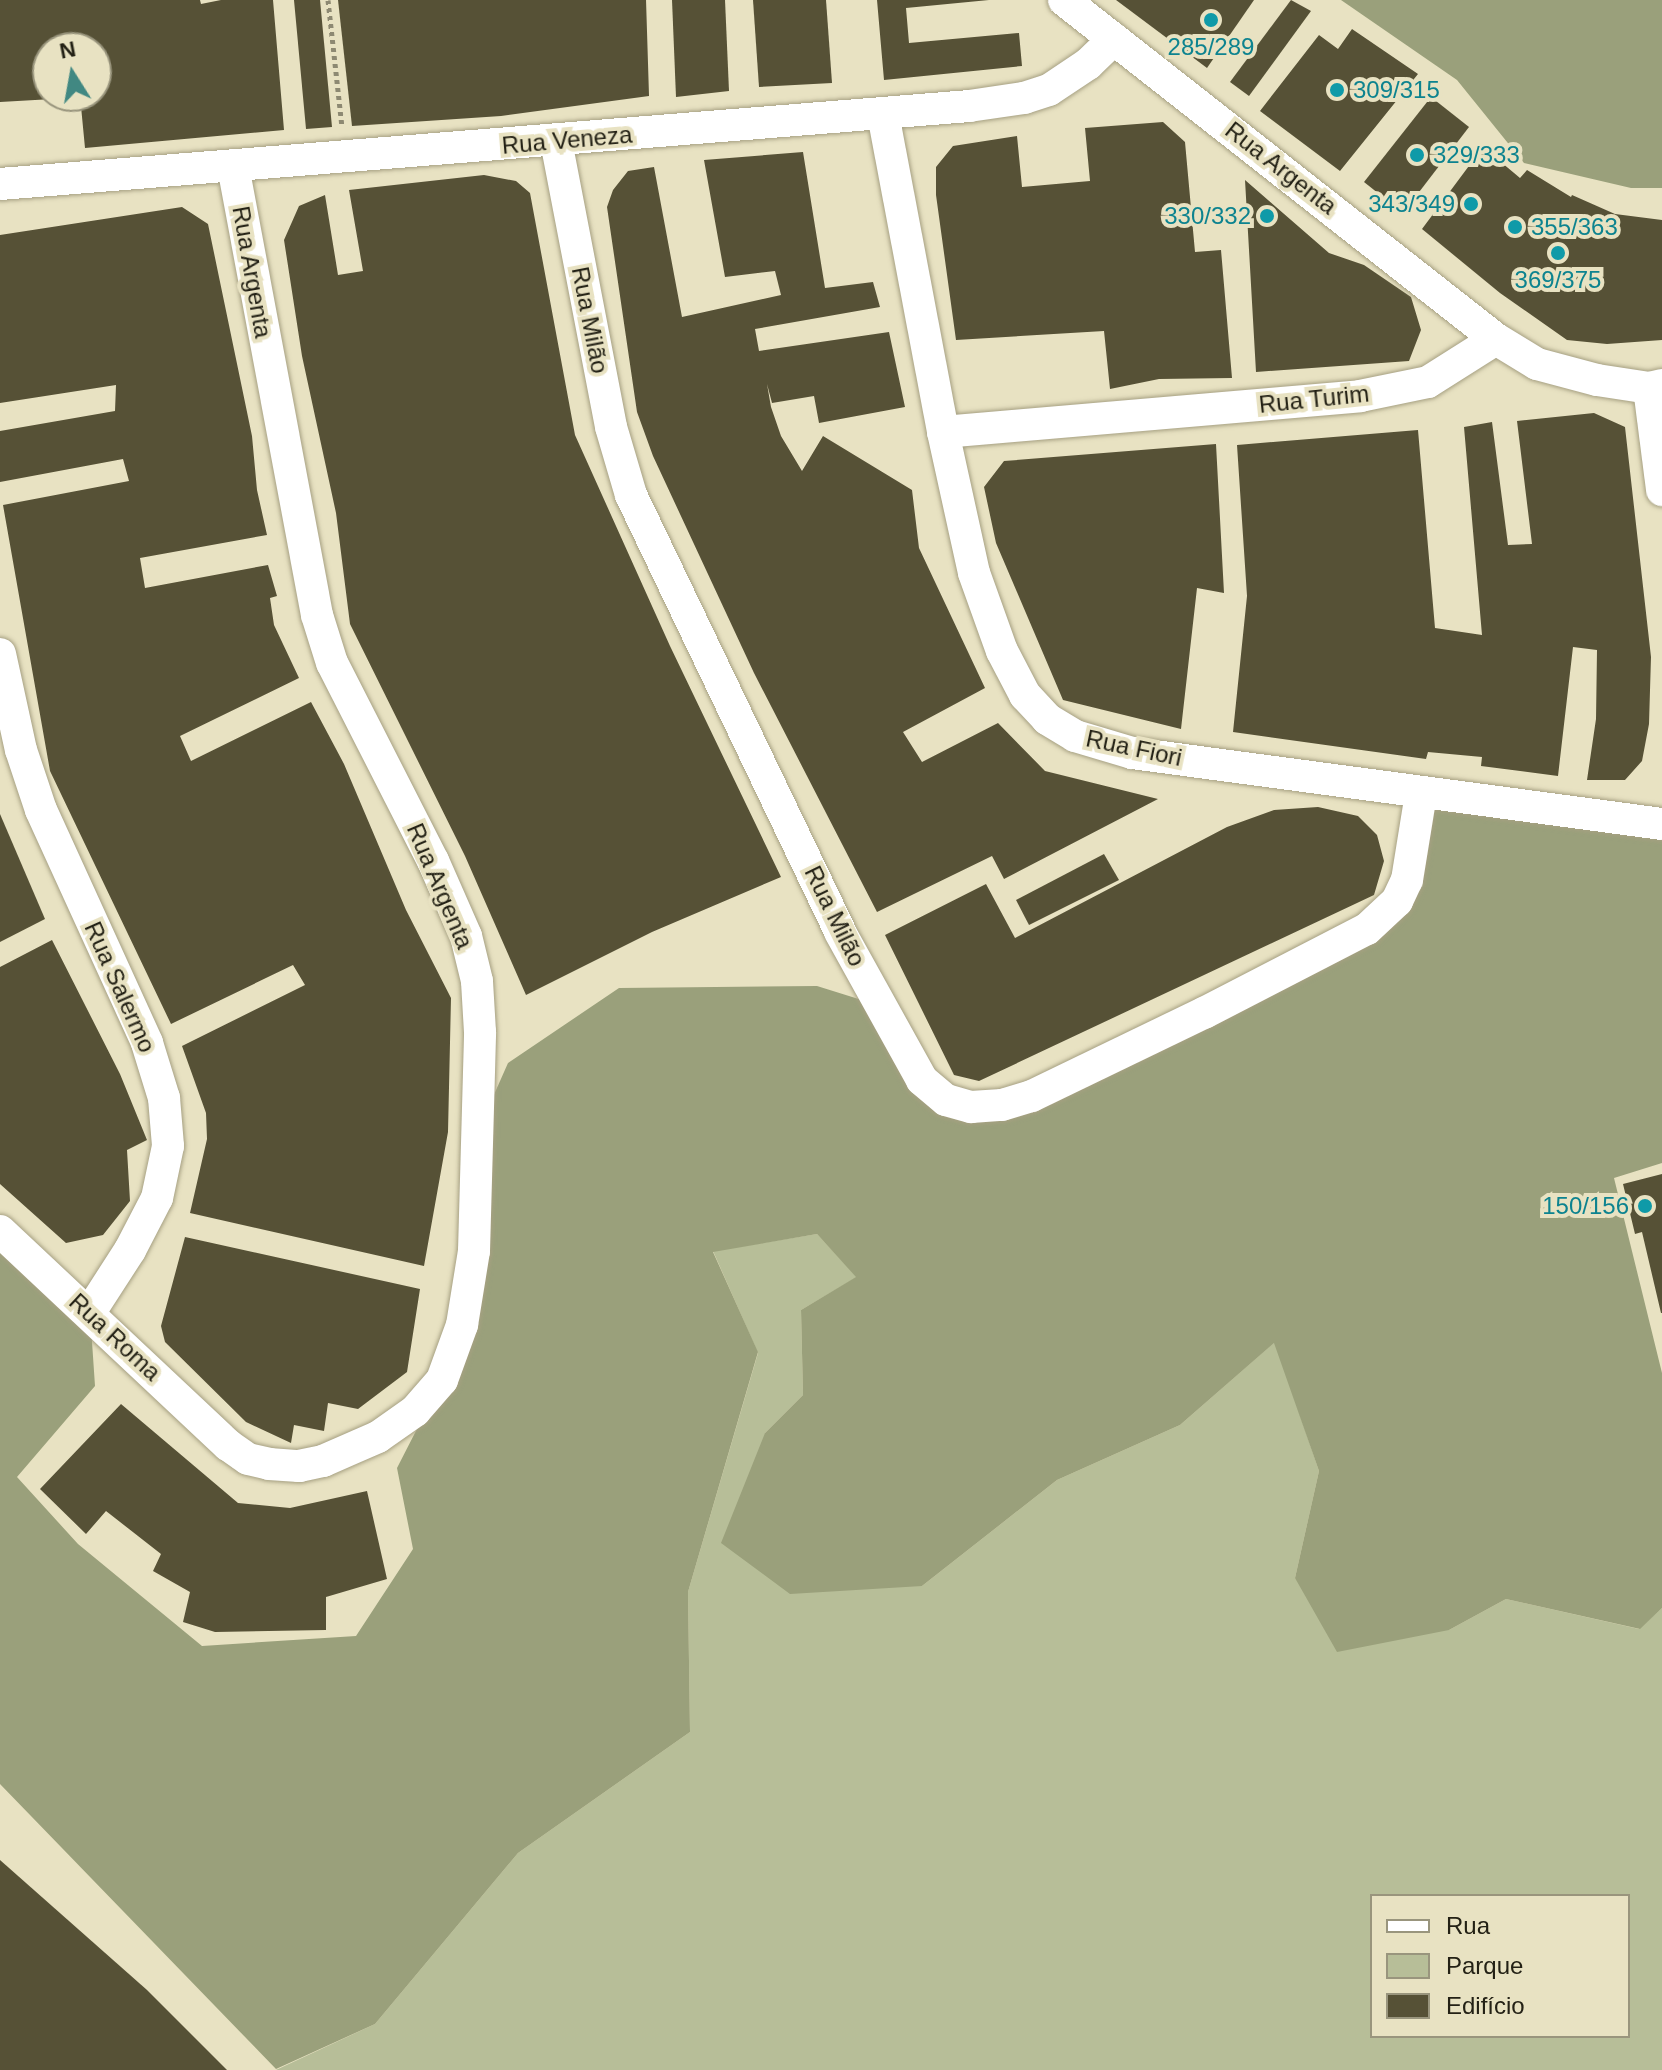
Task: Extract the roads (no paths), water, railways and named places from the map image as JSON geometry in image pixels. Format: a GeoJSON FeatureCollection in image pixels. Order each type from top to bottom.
{"type":"FeatureCollection","features":[{"type":"Feature","properties":{"kind":"street","name":"Rua Argenta"},"geometry":{"type":"LineString","coordinates":[[1064,0],[1496,339]]}},
{"type":"Feature","properties":{"kind":"street","name":"Rua Veneza"},"geometry":{"type":"LineString","coordinates":[[0,184],[233,168],[883,114],[1010,100],[1049,90],[1088,64],[1114,39]]}},
{"type":"Feature","properties":{"kind":"street","name":"Rua Fiori"},"geometry":{"type":"LineString","coordinates":[[883,114],[943,432],[974,573],[1002,651],[1025,695],[1047,719],[1075,736],[1132,753],[1662,824]]}},
{"type":"Feature","properties":{"kind":"street","name":"Rua Milão"},"geometry":{"type":"LineString","coordinates":[[556,141],[611,427],[631,495],[840,932],[922,1080],[946,1100],[971,1107],[1002,1105],[1032,1096],[1204,1013],[1367,929],[1397,901],[1407,880],[1421,794]]}},
{"type":"Feature","properties":{"kind":"street","name":"Rua Argenta"},"geometry":{"type":"LineString","coordinates":[[228,1445],[248,1459],[269,1464],[299,1466],[323,1461],[378,1437],[415,1411],[442,1380],[462,1325],[474,1251],[480,1032],[477,981],[466,936],[433,861],[332,663],[317,615],[233,168]]}},
{"type":"Feature","properties":{"kind":"street"},"geometry":{"type":"LineString","coordinates":[[1496,339],[1537,364],[1597,380],[1656,387],[1662,490]]}},
{"type":"Feature","properties":{"kind":"street","name":"Rua Turim"},"geometry":{"type":"LineString","coordinates":[[943,432],[1360,396],[1428,382],[1496,339]]}},
{"type":"Feature","properties":{"kind":"street","name":"Rua Salermo"},"geometry":{"type":"LineString","coordinates":[[0,654],[21,750],[41,810],[147,1043],[164,1098],[168,1146],[157,1198],[130,1250],[90,1312]]}},
{"type":"Feature","properties":{"kind":"street","name":"Rua Roma"},"geometry":{"type":"LineString","coordinates":[[0,1231],[90,1312],[228,1445]]}},
{"type":"Feature","properties":{"kind":"place","name":"285/289"},"geometry":{"type":"Point","coordinates":[1211,20]}},
{"type":"Feature","properties":{"kind":"place","name":"309/315"},"geometry":{"type":"Point","coordinates":[1337,90]}},
{"type":"Feature","properties":{"kind":"place","name":"329/333"},"geometry":{"type":"Point","coordinates":[1417,155]}},
{"type":"Feature","properties":{"kind":"place","name":"343/349"},"geometry":{"type":"Point","coordinates":[1471,204]}},
{"type":"Feature","properties":{"kind":"place","name":"330/332"},"geometry":{"type":"Point","coordinates":[1267,216]}},
{"type":"Feature","properties":{"kind":"place","name":"355/363"},"geometry":{"type":"Point","coordinates":[1515,227]}},
{"type":"Feature","properties":{"kind":"place","name":"369/375"},"geometry":{"type":"Point","coordinates":[1558,253]}},
{"type":"Feature","properties":{"kind":"place","name":"150/156"},"geometry":{"type":"Point","coordinates":[1645,1206]}}]}
